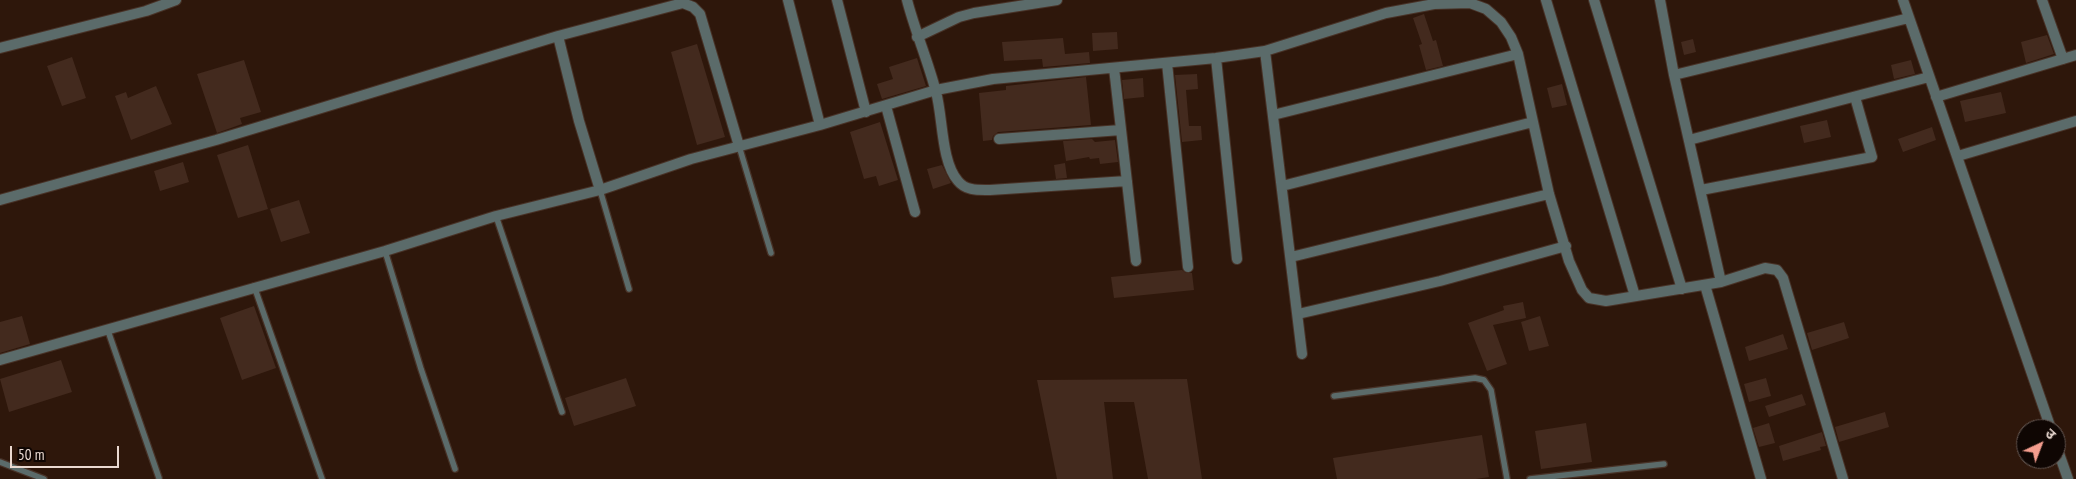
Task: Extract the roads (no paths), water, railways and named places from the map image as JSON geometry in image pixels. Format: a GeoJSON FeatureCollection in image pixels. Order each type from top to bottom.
{"type":"FeatureCollection","features":[{"type":"Feature","properties":{"kind":"street"},"geometry":{"type":"LineString","coordinates":[[0,48],[146,11],[176,0]]}},
{"type":"Feature","properties":{"kind":"street"},"geometry":{"type":"LineString","coordinates":[[788,0],[820,126]]}},
{"type":"Feature","properties":{"kind":"street"},"geometry":{"type":"LineString","coordinates":[[837,0],[866,112]]}},
{"type":"Feature","properties":{"kind":"street"},"geometry":{"type":"LineString","coordinates":[[907,0],[917,37],[936,90],[950,166],[957,181],[963,186],[972,190],[990,190],[1127,181]]}},
{"type":"Feature","properties":{"kind":"street"},"geometry":{"type":"LineString","coordinates":[[917,37],[959,17],[1020,2],[1057,0]]}},
{"type":"Feature","properties":{"kind":"street"},"geometry":{"type":"LineString","coordinates":[[1546,0],[1635,296]]}},
{"type":"Feature","properties":{"kind":"street"},"geometry":{"type":"LineString","coordinates":[[1594,0],[1682,289]]}},
{"type":"Feature","properties":{"kind":"street"},"geometry":{"type":"LineString","coordinates":[[1660,0],[1674,75],[1722,282]]}},
{"type":"Feature","properties":{"kind":"street"},"geometry":{"type":"LineString","coordinates":[[1903,0],[2048,419]]}},
{"type":"Feature","properties":{"kind":"street"},"geometry":{"type":"LineString","coordinates":[[2042,0],[2063,59]]}},
{"type":"Feature","properties":{"kind":"street"},"geometry":{"type":"LineString","coordinates":[[0,200],[216,140],[558,36],[683,3],[693,7],[700,14],[738,146]]}},
{"type":"Feature","properties":{"kind":"street"},"geometry":{"type":"LineString","coordinates":[[0,360],[254,286],[385,251],[496,216],[600,190],[738,146],[820,126],[936,90],[994,80],[1216,58],[1265,51],[1343,25],[1409,9],[1455,3],[1487,4],[1511,37],[1518,54],[1549,194],[1582,290],[1589,298],[1606,301],[1722,282],[1764,268],[1777,270],[1783,278],[1843,479]]}},
{"type":"Feature","properties":{"kind":"street"},"geometry":{"type":"LineString","coordinates":[[1674,75],[1909,18]]}},
{"type":"Feature","properties":{"kind":"street"},"geometry":{"type":"LineString","coordinates":[[558,36],[579,121],[600,190]]}},
{"type":"Feature","properties":{"kind":"street"},"geometry":{"type":"LineString","coordinates":[[1265,51],[1302,354]]}},
{"type":"Feature","properties":{"kind":"street"},"geometry":{"type":"LineString","coordinates":[[1273,115],[1518,54]]}},
{"type":"Feature","properties":{"kind":"street"},"geometry":{"type":"LineString","coordinates":[[1936,97],[2076,55]]}},
{"type":"Feature","properties":{"kind":"street"},"geometry":{"type":"LineString","coordinates":[[1216,58],[1237,259]]}},
{"type":"Feature","properties":{"kind":"street"},"geometry":{"type":"LineString","coordinates":[[1167,63],[1188,267]]}},
{"type":"Feature","properties":{"kind":"street"},"geometry":{"type":"LineString","coordinates":[[1114,68],[1136,261]]}},
{"type":"Feature","properties":{"kind":"street"},"geometry":{"type":"LineString","coordinates":[[1689,140],[1929,77]]}},
{"type":"Feature","properties":{"kind":"street"},"geometry":{"type":"LineString","coordinates":[[1700,190],[1872,158],[1855,97]]}},
{"type":"Feature","properties":{"kind":"street"},"geometry":{"type":"LineString","coordinates":[[886,106],[915,212]]}},
{"type":"Feature","properties":{"kind":"street"},"geometry":{"type":"LineString","coordinates":[[1958,156],[2076,121]]}},
{"type":"Feature","properties":{"kind":"street"},"geometry":{"type":"LineString","coordinates":[[1282,186],[1533,122]]}},
{"type":"Feature","properties":{"kind":"street"},"geometry":{"type":"LineString","coordinates":[[1000,139],[1121,130]]}},
{"type":"Feature","properties":{"kind":"street"},"geometry":{"type":"LineString","coordinates":[[1291,257],[1549,194]]}},
{"type":"Feature","properties":{"kind":"street"},"geometry":{"type":"LineString","coordinates":[[1298,314],[1440,281],[1566,246]]}},
{"type":"Feature","properties":{"kind":"street"},"geometry":{"type":"LineString","coordinates":[[1705,285],[1761,479]]}},
{"type":"Feature","properties":{"kind":"lane"},"geometry":{"type":"LineString","coordinates":[[738,146],[771,253]]}},
{"type":"Feature","properties":{"kind":"lane"},"geometry":{"type":"LineString","coordinates":[[600,190],[629,290]]}},
{"type":"Feature","properties":{"kind":"lane"},"geometry":{"type":"LineString","coordinates":[[496,216],[562,412]]}},
{"type":"Feature","properties":{"kind":"lane"},"geometry":{"type":"LineString","coordinates":[[385,251],[421,369],[455,469]]}},
{"type":"Feature","properties":{"kind":"lane"},"geometry":{"type":"LineString","coordinates":[[254,286],[322,479]]}},
{"type":"Feature","properties":{"kind":"lane"},"geometry":{"type":"LineString","coordinates":[[107,328],[159,478]]}},
{"type":"Feature","properties":{"kind":"lane"},"geometry":{"type":"LineString","coordinates":[[1334,396],[1476,378],[1484,380],[1491,390],[1507,479]]}},
{"type":"Feature","properties":{"kind":"lane"},"geometry":{"type":"LineString","coordinates":[[0,462],[44,479]]}},
{"type":"Feature","properties":{"kind":"lane"},"geometry":{"type":"LineString","coordinates":[[1530,479],[1664,464]]}}]}
